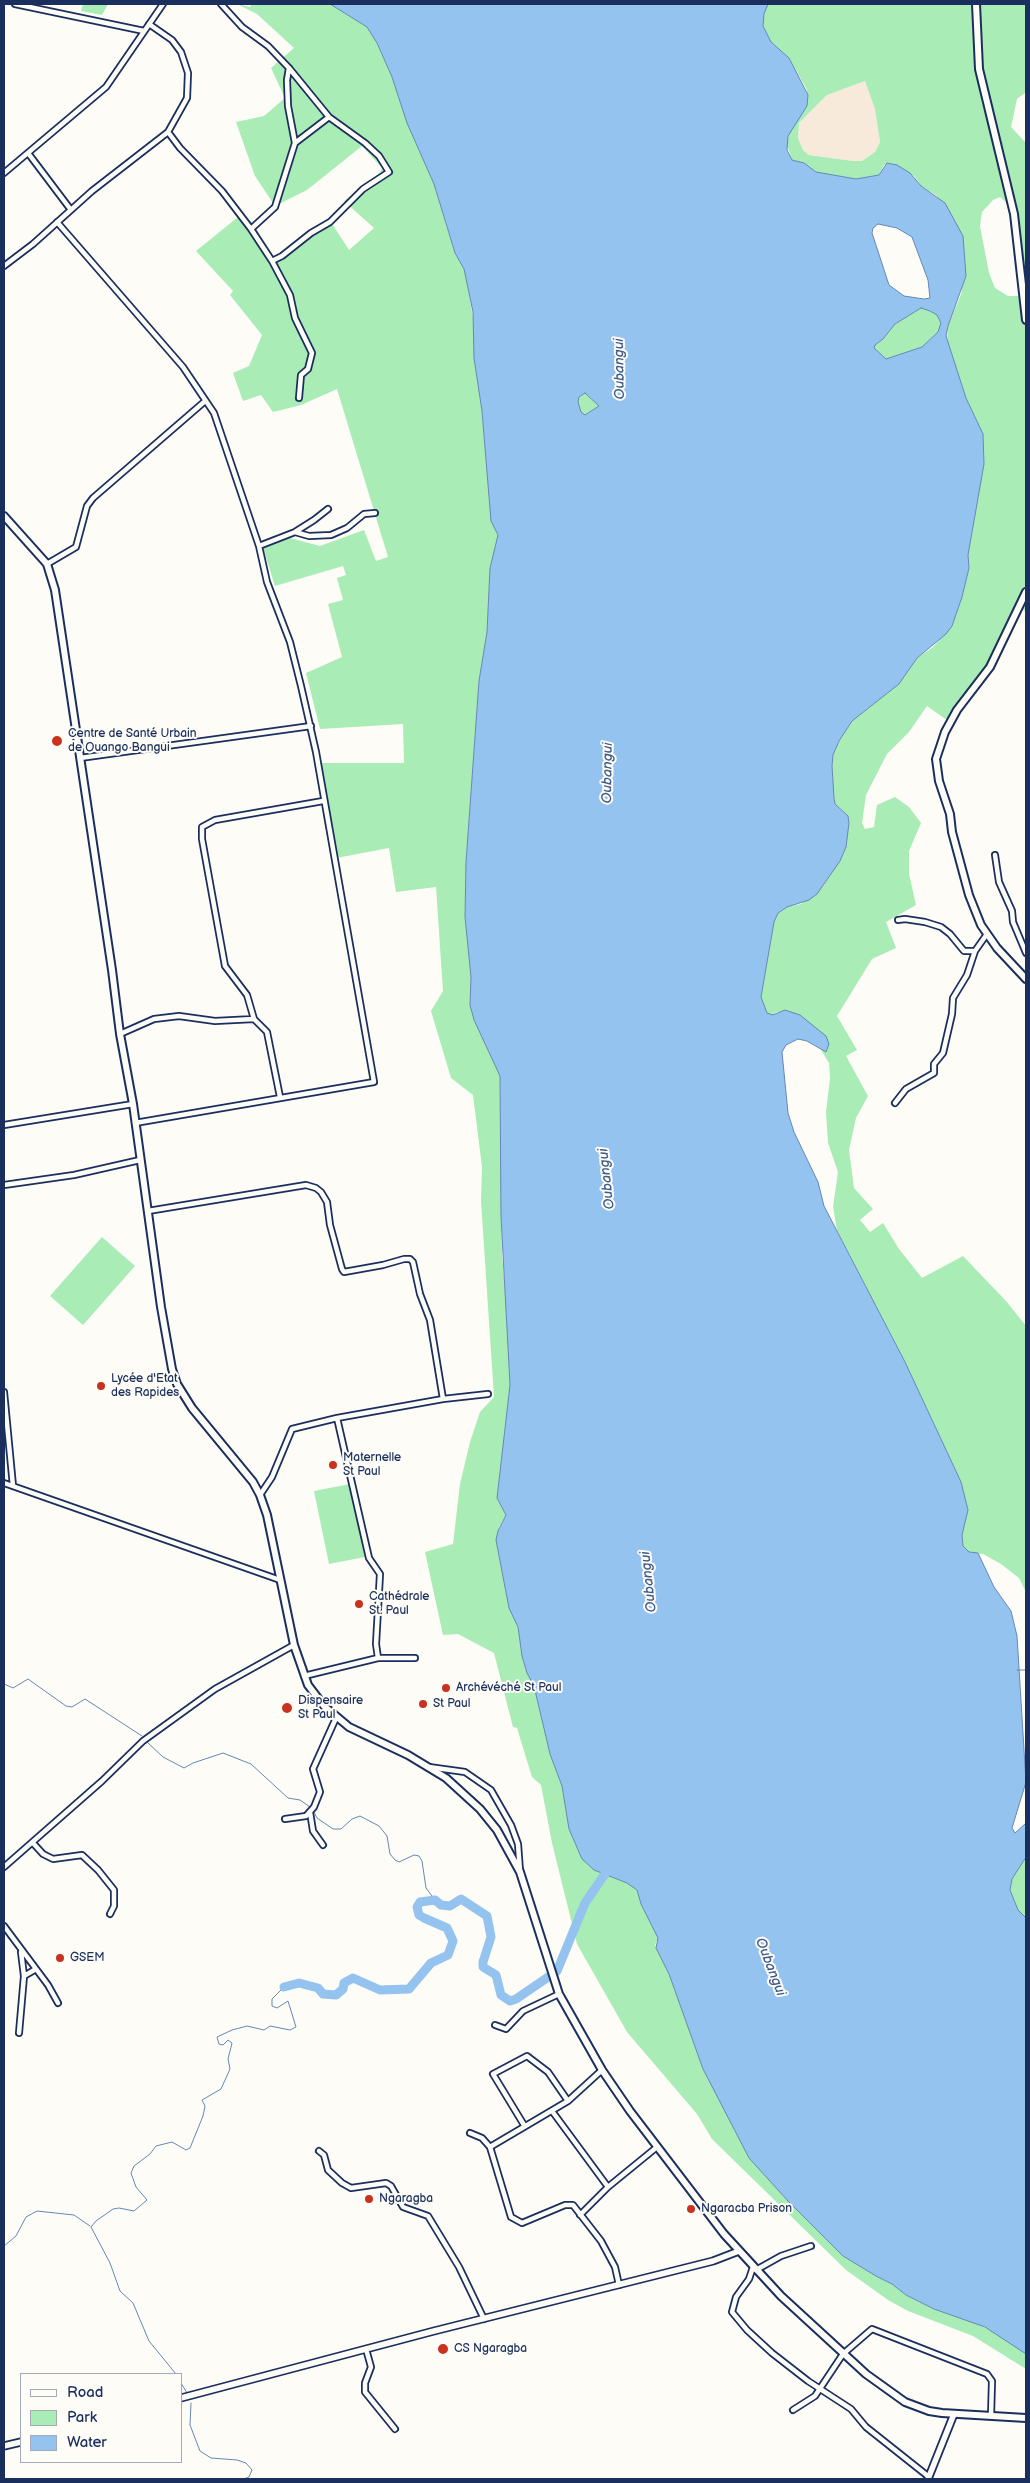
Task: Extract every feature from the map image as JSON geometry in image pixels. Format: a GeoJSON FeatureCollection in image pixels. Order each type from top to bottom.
{"type":"FeatureCollection","features":[{"type":"Feature","properties":{"kind":"main road"},"geometry":{"type":"LineString","coordinates":[[976,4],[979,69],[1014,214],[1026,320]]}},
{"type":"Feature","properties":{"kind":"main road"},"geometry":{"type":"LineString","coordinates":[[4,516],[47,564],[55,590],[120,1034],[136,1122],[168,1352],[177,1384],[192,1408],[253,1482],[260,1495],[267,1515],[294,1645],[304,1676],[314,1694],[336,1718],[368,1737],[429,1767],[452,1783],[480,1809],[497,1830],[520,1872],[559,1992],[602,2070],[657,2147],[739,2251],[755,2268],[843,2354],[891,2394],[905,2402],[929,2411],[1026,2418]]}},
{"type":"Feature","properties":{"kind":"main road"},"geometry":{"type":"LineString","coordinates":[[1026,592],[990,667],[957,710],[944,732],[936,759],[939,781],[950,814],[952,832],[969,895],[986,934],[1026,979]]}},
{"type":"Feature","properties":{"kind":"street"},"geometry":{"type":"LineString","coordinates":[[15,4],[144,31]]}},
{"type":"Feature","properties":{"kind":"street"},"geometry":{"type":"LineString","coordinates":[[4,173],[106,87],[163,4]]}},
{"type":"Feature","properties":{"kind":"street"},"geometry":{"type":"LineString","coordinates":[[221,4],[242,27],[268,46],[289,68],[329,117],[365,143],[379,156],[388,172],[363,189],[330,222],[272,261]]}},
{"type":"Feature","properties":{"kind":"street"},"geometry":{"type":"LineString","coordinates":[[4,266],[168,132],[187,98],[188,73],[180,52],[172,40],[149,24]]}},
{"type":"Feature","properties":{"kind":"street"},"geometry":{"type":"LineString","coordinates":[[251,229],[275,207],[295,143],[287,94],[289,68]]}},
{"type":"Feature","properties":{"kind":"street"},"geometry":{"type":"LineString","coordinates":[[295,143],[329,117]]}},
{"type":"Feature","properties":{"kind":"street"},"geometry":{"type":"LineString","coordinates":[[168,132],[180,148],[222,191],[251,229],[272,261],[290,295],[295,318],[312,353],[308,369],[301,376],[299,398]]}},
{"type":"Feature","properties":{"kind":"street"},"geometry":{"type":"LineString","coordinates":[[28,153],[71,210]]}},
{"type":"Feature","properties":{"kind":"street"},"geometry":{"type":"LineString","coordinates":[[58,222],[183,367],[196,384],[204,402],[214,413],[259,546],[267,582],[290,642],[311,726],[374,1082],[136,1122]]}},
{"type":"Feature","properties":{"kind":"street"},"geometry":{"type":"LineString","coordinates":[[47,564],[76,547],[87,506],[93,498],[204,402]]}},
{"type":"Feature","properties":{"kind":"street"},"geometry":{"type":"LineString","coordinates":[[259,546],[295,532],[328,509]]}},
{"type":"Feature","properties":{"kind":"street"},"geometry":{"type":"LineString","coordinates":[[295,532],[309,536],[331,535],[347,528],[364,514],[375,513]]}},
{"type":"Feature","properties":{"kind":"street"},"geometry":{"type":"LineString","coordinates":[[80,758],[311,726]]}},
{"type":"Feature","properties":{"kind":"street"},"geometry":{"type":"LineString","coordinates":[[280,1098],[267,1032],[254,1019],[247,995],[226,966],[202,840],[202,827],[215,820],[324,801]]}},
{"type":"Feature","properties":{"kind":"street"},"geometry":{"type":"LineString","coordinates":[[995,855],[999,882],[1012,911],[1012,922],[1026,953]]}},
{"type":"Feature","properties":{"kind":"street"},"geometry":{"type":"LineString","coordinates":[[898,920],[925,922],[941,928],[950,934],[964,951],[975,951]]}},
{"type":"Feature","properties":{"kind":"street"},"geometry":{"type":"LineString","coordinates":[[895,1104],[906,1089],[934,1073],[934,1064],[943,1053],[952,1014],[953,998],[967,975],[975,951],[986,934]]}},
{"type":"Feature","properties":{"kind":"street"},"geometry":{"type":"LineString","coordinates":[[120,1034],[154,1019],[179,1016],[215,1021],[254,1019]]}},
{"type":"Feature","properties":{"kind":"street"},"geometry":{"type":"LineString","coordinates":[[4,1125],[132,1104]]}},
{"type":"Feature","properties":{"kind":"street"},"geometry":{"type":"LineString","coordinates":[[4,1185],[74,1176],[140,1160]]}},
{"type":"Feature","properties":{"kind":"street"},"geometry":{"type":"LineString","coordinates":[[148,1211],[306,1185],[316,1188],[327,1202],[330,1225],[344,1272],[410,1258],[413,1262],[420,1294],[430,1320],[443,1399]]}},
{"type":"Feature","properties":{"kind":"street"},"geometry":{"type":"LineString","coordinates":[[4,1392],[13,1486]]}},
{"type":"Feature","properties":{"kind":"street"},"geometry":{"type":"LineString","coordinates":[[260,1495],[272,1477],[292,1430],[337,1418],[443,1399],[488,1394]]}},
{"type":"Feature","properties":{"kind":"street"},"geometry":{"type":"LineString","coordinates":[[337,1418],[368,1558],[380,1574],[376,1644],[378,1658]]}},
{"type":"Feature","properties":{"kind":"street"},"geometry":{"type":"LineString","coordinates":[[4,1483],[280,1580]]}},
{"type":"Feature","properties":{"kind":"street"},"geometry":{"type":"LineString","coordinates":[[4,1867],[33,1843],[143,1741],[215,1689],[294,1645]]}},
{"type":"Feature","properties":{"kind":"street"},"geometry":{"type":"LineString","coordinates":[[304,1676],[378,1658],[415,1658]]}},
{"type":"Feature","properties":{"kind":"street"},"geometry":{"type":"LineString","coordinates":[[286,1819],[300,1818],[314,1807],[320,1792],[313,1769],[336,1718]]}},
{"type":"Feature","properties":{"kind":"street"},"geometry":{"type":"LineString","coordinates":[[429,1767],[464,1772],[491,1790],[505,1811],[518,1844],[520,1872]]}},
{"type":"Feature","properties":{"kind":"street"},"geometry":{"type":"LineString","coordinates":[[310,1812],[313,1831],[323,1845]]}},
{"type":"Feature","properties":{"kind":"street"},"geometry":{"type":"LineString","coordinates":[[33,1843],[48,1857],[60,1859],[82,1855],[114,1890],[114,1906],[110,1914]]}},
{"type":"Feature","properties":{"kind":"street"},"geometry":{"type":"LineString","coordinates":[[4,1926],[48,1985],[58,2003]]}},
{"type":"Feature","properties":{"kind":"street"},"geometry":{"type":"LineString","coordinates":[[19,2032],[24,1976],[21,1950]]}},
{"type":"Feature","properties":{"kind":"street"},"geometry":{"type":"LineString","coordinates":[[24,1976],[36,1970]]}},
{"type":"Feature","properties":{"kind":"street"},"geometry":{"type":"LineString","coordinates":[[495,2025],[506,2030],[523,2011],[559,1992]]}},
{"type":"Feature","properties":{"kind":"street"},"geometry":{"type":"LineString","coordinates":[[524,2125],[493,2074],[527,2056],[548,2072],[568,2101]]}},
{"type":"Feature","properties":{"kind":"street"},"geometry":{"type":"LineString","coordinates":[[490,2147],[524,2125],[568,2101],[602,2070]]}},
{"type":"Feature","properties":{"kind":"street"},"geometry":{"type":"LineString","coordinates":[[552,2111],[608,2187]]}},
{"type":"Feature","properties":{"kind":"street"},"geometry":{"type":"LineString","coordinates":[[470,2133],[482,2138],[490,2147],[511,2217],[516,2222],[522,2223],[565,2205],[573,2206],[602,2241],[615,2267],[618,2285]]}},
{"type":"Feature","properties":{"kind":"street"},"geometry":{"type":"LineString","coordinates":[[580,2215],[608,2187],[657,2147]]}},
{"type":"Feature","properties":{"kind":"street"},"geometry":{"type":"LineString","coordinates":[[319,2151],[324,2156],[328,2170],[342,2183],[351,2188],[386,2183],[392,2186],[404,2207],[428,2216],[460,2268],[484,2319]]}},
{"type":"Feature","properties":{"kind":"street"},"geometry":{"type":"LineString","coordinates":[[811,2246],[781,2256],[755,2268],[736,2297],[732,2312],[746,2330],[820,2390],[851,2409],[866,2427],[929,2478],[954,2414]]}},
{"type":"Feature","properties":{"kind":"street"},"geometry":{"type":"LineString","coordinates":[[182,2398],[713,2261],[739,2251]]}},
{"type":"Feature","properties":{"kind":"street"},"geometry":{"type":"LineString","coordinates":[[792,2410],[815,2396],[843,2354],[868,2330],[875,2329],[987,2374],[992,2381],[991,2416]]}},
{"type":"Feature","properties":{"kind":"street"},"geometry":{"type":"LineString","coordinates":[[366,2349],[371,2367],[365,2383],[365,2392],[395,2428]]}},
{"type":"Feature","properties":{"kind":"street"},"geometry":{"type":"LineString","coordinates":[[4,2446],[20,2442]]}},
{"type":"Feature","properties":{"kind":"shaded area"},"geometry":{"type":"Polygon","coordinates":[[[865,81],[875,109],[880,142],[875,152],[862,161],[809,155],[803,150],[798,138],[799,123],[827,95],[865,81]]]}},
{"type":"Feature","properties":{"kind":"green space"},"geometry":{"type":"Polygon","coordinates":[[[83,4],[108,4],[102,15],[81,11],[83,4]]]}},
{"type":"Feature","properties":{"kind":"green space"},"geometry":{"type":"Polygon","coordinates":[[[237,4],[250,7],[252,4],[330,4],[367,27],[373,35],[392,77],[411,132],[434,184],[455,253],[464,269],[467,281],[474,324],[474,358],[482,411],[491,520],[498,535],[490,568],[487,632],[479,681],[466,861],[465,917],[471,977],[470,1005],[474,1020],[500,1076],[502,1255],[508,1323],[510,1385],[497,1498],[506,1515],[499,1527],[497,1544],[509,1608],[518,1627],[522,1656],[527,1673],[534,1686],[550,1754],[562,1786],[569,1829],[582,1859],[594,1870],[627,1883],[637,1890],[641,1904],[658,1938],[655,1945],[669,1974],[703,2069],[749,2158],[788,2201],[843,2256],[892,2284],[906,2295],[934,2309],[975,2323],[994,2332],[1026,2354],[1026,2369],[973,2336],[908,2311],[888,2300],[846,2270],[712,2139],[697,2114],[627,2032],[577,1944],[552,1843],[541,1785],[532,1777],[517,1728],[513,1727],[494,1653],[458,1634],[443,1635],[425,1552],[453,1544],[460,1484],[470,1442],[480,1412],[494,1397],[481,1201],[482,1167],[473,1095],[451,1078],[431,1011],[443,991],[436,887],[396,892],[389,848],[331,859],[314,763],[404,763],[403,724],[320,729],[306,673],[342,657],[328,604],[343,600],[337,578],[346,575],[343,566],[275,586],[263,548],[290,538],[320,546],[364,530],[376,561],[388,557],[337,389],[301,405],[273,412],[261,395],[243,401],[233,373],[249,366],[262,335],[230,295],[233,291],[196,251],[243,213],[255,227],[274,258],[329,219],[349,250],[374,228],[344,201],[380,173],[382,168],[362,146],[307,190],[275,206],[255,176],[236,122],[264,116],[285,98],[271,68],[294,48],[257,14],[237,4]]]}},
{"type":"Feature","properties":{"kind":"green space"},"geometry":{"type":"Polygon","coordinates":[[[768,4],[1026,4],[1026,92],[1017,99],[1011,127],[1026,143],[1026,276],[1021,269],[1011,216],[1006,202],[1000,197],[993,200],[982,212],[980,226],[989,273],[995,288],[1008,296],[1026,296],[1026,611],[1018,608],[1005,638],[951,723],[927,706],[909,732],[887,754],[866,795],[862,823],[865,829],[874,827],[877,805],[895,797],[909,807],[921,823],[909,851],[909,874],[916,905],[886,922],[896,948],[872,959],[837,1016],[857,1050],[846,1056],[868,1096],[856,1118],[849,1150],[854,1188],[873,1209],[860,1220],[870,1232],[883,1223],[899,1249],[922,1278],[963,1256],[1006,1301],[1026,1326],[1026,1592],[1019,1578],[1001,1564],[983,1554],[969,1552],[963,1546],[962,1535],[967,1510],[961,1482],[905,1362],[837,1230],[833,1207],[838,1172],[828,1143],[826,1112],[830,1078],[829,1063],[821,1050],[823,1051],[777,1012],[773,1015],[766,1013],[761,997],[774,922],[778,913],[787,907],[801,904],[824,885],[843,855],[849,823],[848,816],[835,804],[832,766],[833,755],[839,741],[852,721],[899,684],[917,658],[933,647],[952,626],[969,568],[968,555],[984,464],[983,434],[966,398],[947,342],[948,326],[962,292],[937,196],[921,186],[914,176],[890,163],[884,165],[879,175],[856,179],[816,172],[804,163],[792,160],[786,142],[807,90],[789,58],[771,42],[763,26],[764,14],[768,4]],[[865,81],[827,95],[799,123],[798,138],[803,150],[809,155],[862,161],[875,152],[880,142],[875,109],[865,81]]]}},
{"type":"Feature","properties":{"kind":"green space"},"geometry":{"type":"Polygon","coordinates":[[[921,308],[937,315],[941,323],[938,332],[922,347],[886,359],[874,348],[875,345],[883,339],[895,324],[921,308]]]}},
{"type":"Feature","properties":{"kind":"green space"},"geometry":{"type":"Polygon","coordinates":[[[585,393],[599,406],[585,415],[581,413],[578,401],[579,397],[585,393]]]}},
{"type":"Feature","properties":{"kind":"green space"},"geometry":{"type":"Polygon","coordinates":[[[102,1237],[135,1266],[83,1325],[50,1296],[102,1237]]]}},
{"type":"Feature","properties":{"kind":"green space"},"geometry":{"type":"Polygon","coordinates":[[[350,1484],[365,1557],[329,1564],[314,1491],[350,1484]]]}},
{"type":"Feature","properties":{"kind":"green space"},"geometry":{"type":"Polygon","coordinates":[[[1026,1857],[1026,1918],[1018,1910],[1010,1890],[1012,1879],[1026,1857]]]}},
{"type":"Feature","properties":{"kind":"water","name":"Oubangui"},"geometry":{"type":"Polygon","coordinates":[[[330,4],[768,4],[764,14],[763,26],[771,42],[789,58],[808,95],[807,106],[788,136],[787,150],[792,160],[804,163],[816,172],[856,179],[879,175],[887,163],[897,165],[910,173],[921,186],[945,203],[963,236],[966,276],[946,336],[966,398],[983,434],[984,464],[968,555],[969,568],[962,597],[952,626],[946,634],[917,658],[899,684],[852,721],[839,741],[833,755],[832,766],[834,798],[835,804],[848,816],[846,847],[840,861],[817,894],[809,900],[787,907],[778,913],[774,922],[761,997],[767,1013],[773,1015],[785,1010],[800,1015],[826,1036],[829,1044],[826,1052],[807,1041],[798,1039],[786,1045],[782,1052],[788,1113],[794,1132],[818,1182],[824,1206],[905,1362],[961,1482],[968,1510],[962,1535],[963,1546],[969,1552],[978,1553],[994,1587],[1011,1611],[1017,1636],[1026,1782],[1012,1828],[1015,1833],[1026,1823],[1026,1857],[1012,1879],[1010,1890],[1018,1910],[1026,1918],[1026,2354],[985,2327],[934,2309],[906,2295],[892,2284],[843,2256],[788,2201],[749,2158],[703,2069],[669,1974],[656,1948],[658,1938],[641,1904],[637,1890],[627,1883],[594,1870],[582,1859],[569,1829],[562,1786],[550,1754],[534,1686],[527,1673],[522,1656],[518,1627],[509,1608],[496,1540],[506,1515],[497,1498],[510,1385],[501,1216],[500,1076],[474,1020],[470,1005],[471,977],[465,917],[466,862],[479,681],[487,632],[490,568],[498,535],[491,521],[482,411],[474,358],[473,312],[464,269],[455,253],[434,184],[407,123],[392,77],[377,43],[367,27],[330,4]],[[878,224],[873,228],[872,233],[889,285],[904,296],[930,298],[928,280],[912,237],[897,228],[878,224]],[[921,308],[895,324],[874,348],[886,359],[922,347],[938,332],[941,323],[937,315],[921,308]],[[585,393],[579,397],[578,402],[581,412],[585,415],[599,406],[585,393]]]}},
{"type":"Feature","properties":{"kind":"waterway"},"geometry":{"type":"LineString","coordinates":[[1017,1670],[1026,1670]]}},
{"type":"Feature","properties":{"kind":"waterway"},"geometry":{"type":"LineString","coordinates":[[4,1684],[13,1688],[28,1679],[66,1706],[72,1707],[85,1699],[142,1736]]}},
{"type":"Feature","properties":{"kind":"waterway"},"geometry":{"type":"LineString","coordinates":[[148,1743],[163,1757],[184,1768],[223,1753],[251,1764],[288,1798],[300,1800],[310,1807]]}},
{"type":"Feature","properties":{"kind":"waterway"},"geometry":{"type":"LineString","coordinates":[[313,1810],[317,1818],[333,1829],[341,1829],[352,1819],[360,1816],[379,1826],[387,1836],[390,1854],[395,1860],[399,1862],[414,1855],[419,1856],[422,1861],[426,1888],[435,1900]]}},
{"type":"Feature","properties":{"kind":"waterway"},"geometry":{"type":"LineString","coordinates":[[284,1987],[299,1983],[318,1988],[323,1994],[336,1995],[343,1989],[344,1983],[353,1978],[380,1990],[409,1989],[431,1963],[448,1955],[453,1941],[447,1928],[419,1915],[417,1907],[420,1902],[435,1900],[441,1905],[450,1906],[461,1899],[487,1916],[491,1937],[483,1967],[496,1975],[501,1995],[510,2001],[516,1999],[557,1971],[585,1903],[611,1865]]}},
{"type":"Feature","properties":{"kind":"waterway"},"geometry":{"type":"LineString","coordinates":[[175,2373],[149,2341],[133,2303],[120,2291],[110,2263],[91,2227],[113,2209],[119,2208],[134,2211],[147,2200],[136,2187],[131,2173],[134,2166],[150,2154],[156,2146],[172,2142],[186,2150],[190,2148],[203,2116],[205,2106],[202,2100],[221,2089],[230,2069],[228,2059],[232,2043],[228,2040],[223,2045],[219,2044],[217,2037],[247,2026],[264,2030],[270,2026],[290,2030],[296,2027],[288,2001],[277,2008],[272,2006],[272,1999],[284,1987]]}},
{"type":"Feature","properties":{"kind":"waterway"},"geometry":{"type":"LineString","coordinates":[[4,2246],[16,2236],[26,2217],[37,2211],[74,2215],[90,2226]]}},
{"type":"Feature","properties":{"kind":"waterway"},"geometry":{"type":"LineString","coordinates":[[182,2385],[187,2393]]}},
{"type":"Feature","properties":{"kind":"waterway"},"geometry":{"type":"LineString","coordinates":[[191,2403],[190,2425],[200,2451],[211,2458],[237,2460],[246,2463],[252,2470],[249,2477],[244,2479]]}},
{"type":"Feature","properties":{"kind":"place","name":"Centre de Santé Urbain de Ouango Bangui"},"geometry":{"type":"Point","coordinates":[57,741]}},
{"type":"Feature","properties":{"kind":"place","name":"Lycée d'Etat des Rapides"},"geometry":{"type":"Point","coordinates":[101,1386]}},
{"type":"Feature","properties":{"kind":"place","name":"Maternelle St Paul"},"geometry":{"type":"Point","coordinates":[333,1465]}},
{"type":"Feature","properties":{"kind":"place","name":"Cathédrale St. Paul"},"geometry":{"type":"Point","coordinates":[359,1604]}},
{"type":"Feature","properties":{"kind":"place","name":"Archévéché St Paul"},"geometry":{"type":"Point","coordinates":[446,1688]}},
{"type":"Feature","properties":{"kind":"place","name":"St Paul"},"geometry":{"type":"Point","coordinates":[423,1704]}},
{"type":"Feature","properties":{"kind":"place","name":"Dispensaire St Paul"},"geometry":{"type":"Point","coordinates":[287,1708]}},
{"type":"Feature","properties":{"kind":"place","name":"GSEM"},"geometry":{"type":"Point","coordinates":[60,1958]}},
{"type":"Feature","properties":{"kind":"place","name":"Ngaragba"},"geometry":{"type":"Point","coordinates":[369,2199]}},
{"type":"Feature","properties":{"kind":"place","name":"Ngaracba Prison"},"geometry":{"type":"Point","coordinates":[691,2209]}},
{"type":"Feature","properties":{"kind":"place","name":"CS Ngaragba"},"geometry":{"type":"Point","coordinates":[443,2349]}}]}
